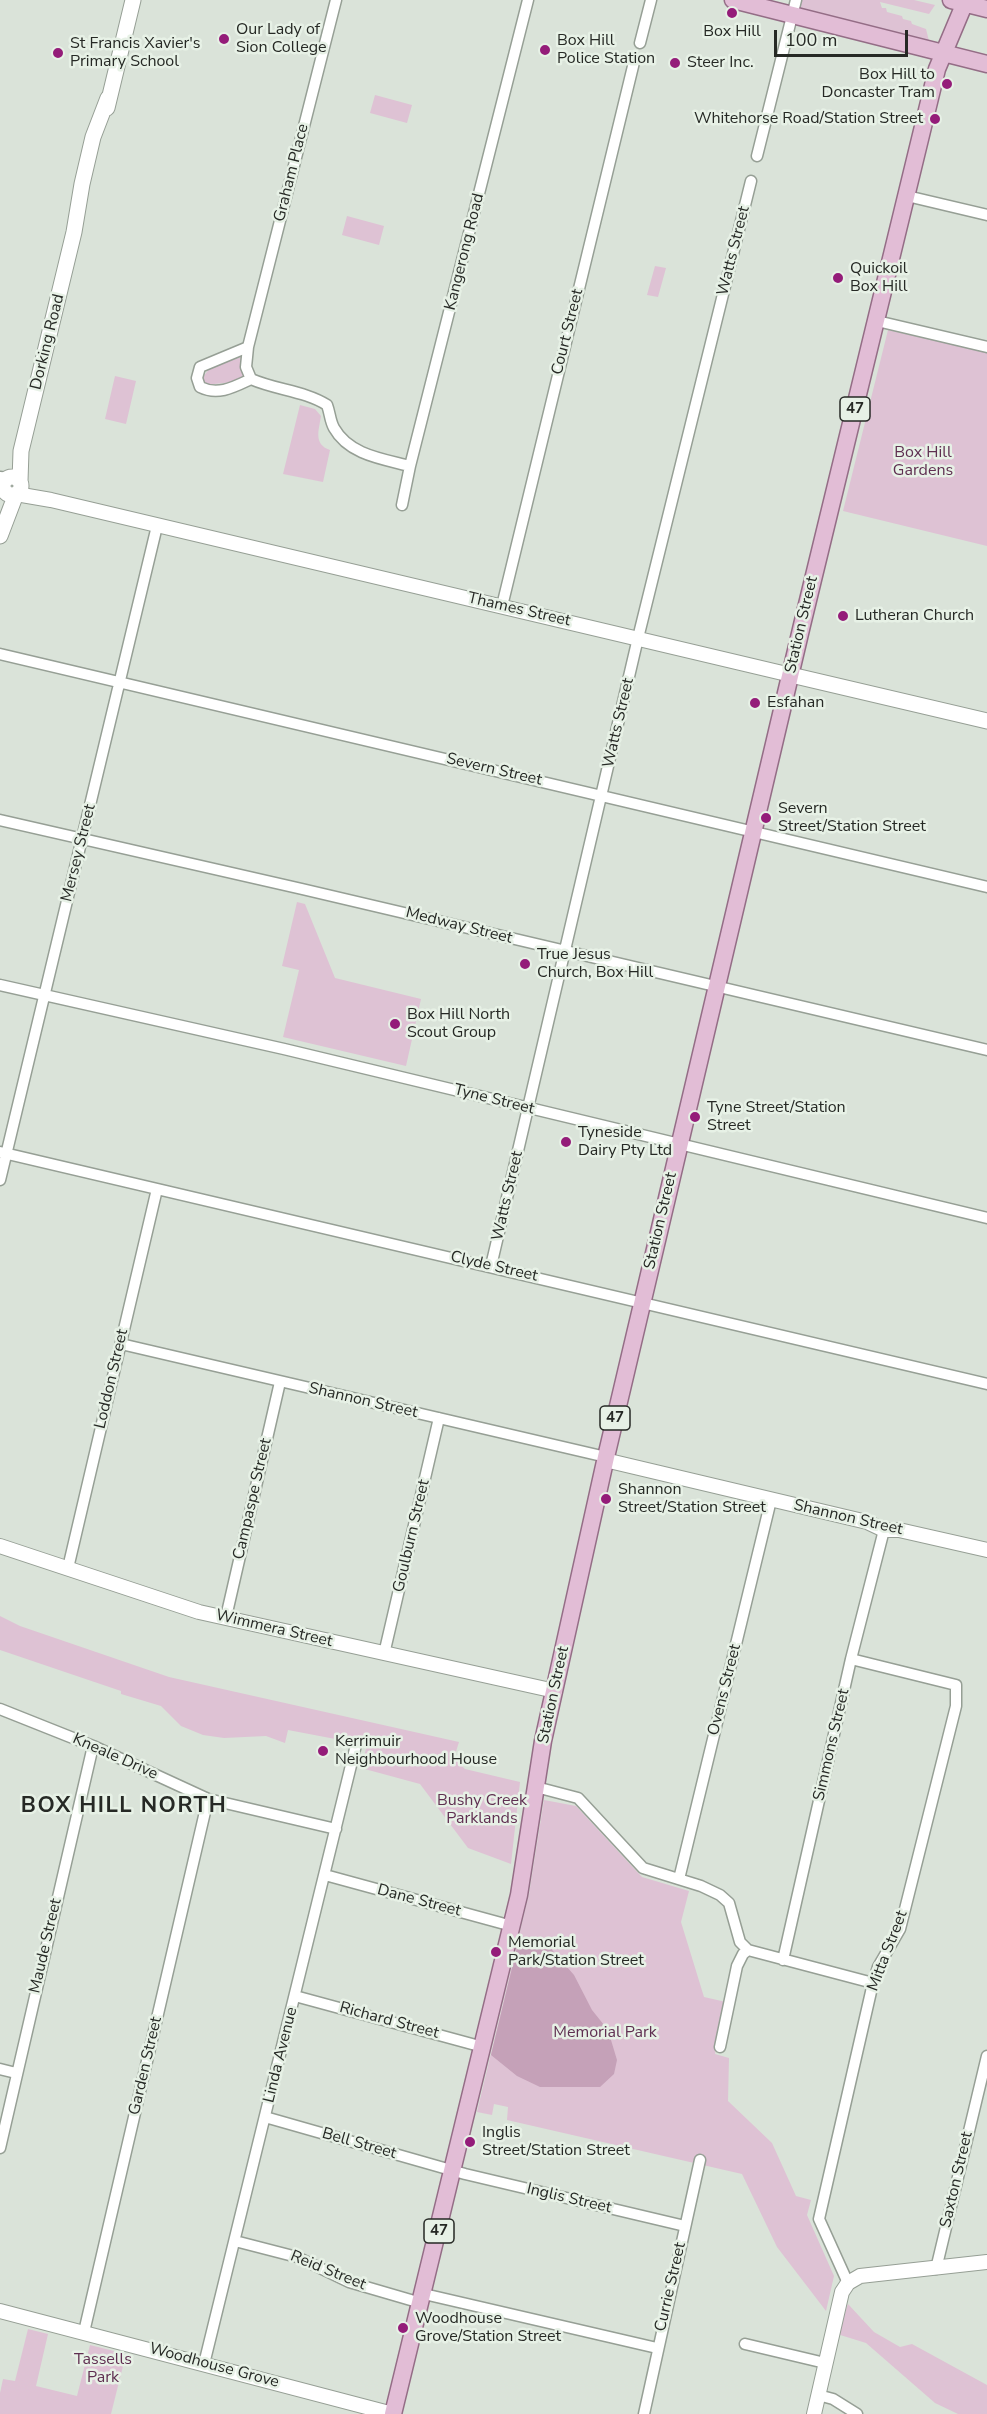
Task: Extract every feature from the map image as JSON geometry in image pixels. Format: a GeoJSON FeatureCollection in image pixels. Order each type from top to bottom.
{"type":"FeatureCollection","features":[{"type":"Feature","properties":{"kind":"main road","name":"Dorking Road"},"geometry":{"type":"LineString","coordinates":[[1,530],[9,485],[21,451],[90,173],[93,137],[108,98],[133,0]]}},
{"type":"Feature","properties":{"kind":"main road"},"geometry":{"type":"LineString","coordinates":[[733,0],[794,7],[944,54],[987,64]]}},
{"type":"Feature","properties":{"kind":"main road"},"geometry":{"type":"LineString","coordinates":[[961,1],[987,9]]}},
{"type":"Feature","properties":{"kind":"main road","name":"Station Street"},"geometry":{"type":"LineString","coordinates":[[393,2414],[519,1895],[543,1741],[605,1458],[937,69],[961,1]]}},
{"type":"Feature","properties":{"kind":"main road","name":"Thames Street"},"geometry":{"type":"LineString","coordinates":[[791,675],[987,721]]}},
{"type":"Feature","properties":{"kind":"street","name":"Graham Place"},"geometry":{"type":"LineString","coordinates":[[251,379],[246,367],[249,347],[336,0]]}},
{"type":"Feature","properties":{"kind":"street","name":"Kangerong Road"},"geometry":{"type":"LineString","coordinates":[[402,505],[528,0]]}},
{"type":"Feature","properties":{"kind":"street"},"geometry":{"type":"LineString","coordinates":[[640,43],[651,0]]}},
{"type":"Feature","properties":{"kind":"street"},"geometry":{"type":"LineString","coordinates":[[757,156],[794,7]]}},
{"type":"Feature","properties":{"kind":"street","name":"Court Street"},"geometry":{"type":"LineString","coordinates":[[502,606],[635,58]]}},
{"type":"Feature","properties":{"kind":"street","name":"Watts Street"},"geometry":{"type":"LineString","coordinates":[[491,1266],[638,638],[751,181]]}},
{"type":"Feature","properties":{"kind":"street"},"geometry":{"type":"LineString","coordinates":[[907,196],[987,215]]}},
{"type":"Feature","properties":{"kind":"street"},"geometry":{"type":"LineString","coordinates":[[877,321],[987,347]]}},
{"type":"Feature","properties":{"kind":"street"},"geometry":{"type":"LineString","coordinates":[[249,347],[200,367],[198,378],[200,387],[210,392],[230,389],[251,379],[270,388],[317,399],[327,405],[335,431],[348,444],[367,456],[410,466]]}},
{"type":"Feature","properties":{"kind":"street","name":"Thames Street"},"geometry":{"type":"LineString","coordinates":[[9,485],[51,500],[157,526],[791,675]]}},
{"type":"Feature","properties":{"kind":"street","name":"Mersey Street"},"geometry":{"type":"LineString","coordinates":[[0,1180],[3,1153],[44,995],[157,526]]}},
{"type":"Feature","properties":{"kind":"street","name":"Severn Street"},"geometry":{"type":"LineString","coordinates":[[0,654],[987,887]]}},
{"type":"Feature","properties":{"kind":"street","name":"Medway Street"},"geometry":{"type":"LineString","coordinates":[[0,820],[987,1050]]}},
{"type":"Feature","properties":{"kind":"street","name":"Tyne Street"},"geometry":{"type":"LineString","coordinates":[[0,986],[284,1049],[679,1146],[987,1218]]}},
{"type":"Feature","properties":{"kind":"street","name":"Clyde Street"},"geometry":{"type":"LineString","coordinates":[[3,1153],[987,1384]]}},
{"type":"Feature","properties":{"kind":"street","name":"Loddon Street"},"geometry":{"type":"LineString","coordinates":[[68,1568],[157,1189]]}},
{"type":"Feature","properties":{"kind":"street","name":"Shannon Street"},"geometry":{"type":"LineString","coordinates":[[121,1344],[605,1458],[867,1522],[884,1530],[899,1530],[987,1550]]}},
{"type":"Feature","properties":{"kind":"street","name":"Campaspe Street"},"geometry":{"type":"LineString","coordinates":[[226,1617],[280,1382]]}},
{"type":"Feature","properties":{"kind":"street","name":"Goulburn Street"},"geometry":{"type":"LineString","coordinates":[[384,1654],[439,1418]]}},
{"type":"Feature","properties":{"kind":"street","name":"Ovens Street"},"geometry":{"type":"LineString","coordinates":[[679,1879],[771,1500]]}},
{"type":"Feature","properties":{"kind":"street","name":"Simmons Street"},"geometry":{"type":"LineString","coordinates":[[783,1960],[851,1659],[884,1530]]}},
{"type":"Feature","properties":{"kind":"street","name":"Wimmera Street"},"geometry":{"type":"LineString","coordinates":[[0,1546],[199,1612],[555,1691]]}},
{"type":"Feature","properties":{"kind":"street","name":"Mitta Street"},"geometry":{"type":"LineString","coordinates":[[848,2283],[819,2219],[873,1983],[878,1966],[900,1929],[956,1706],[956,1685],[851,1659]]}},
{"type":"Feature","properties":{"kind":"street","name":"Kneale Drive"},"geometry":{"type":"LineString","coordinates":[[0,1709],[93,1746],[208,1799],[336,1829]]}},
{"type":"Feature","properties":{"kind":"street","name":"Linda Avenue"},"geometry":{"type":"LineString","coordinates":[[204,2364],[356,1745]]}},
{"type":"Feature","properties":{"kind":"street","name":"Maude Street"},"geometry":{"type":"LineString","coordinates":[[0,2148],[93,1746]]}},
{"type":"Feature","properties":{"kind":"street"},"geometry":{"type":"LineString","coordinates":[[536,1787],[578,1798],[643,1868],[720,1895],[729,1903],[740,1941],[748,1950],[873,1983]]}},
{"type":"Feature","properties":{"kind":"street","name":"Garden Street"},"geometry":{"type":"LineString","coordinates":[[84,2332],[208,1799]]}},
{"type":"Feature","properties":{"kind":"street","name":"Dane Street"},"geometry":{"type":"LineString","coordinates":[[325,1875],[512,1926]]}},
{"type":"Feature","properties":{"kind":"street"},"geometry":{"type":"LineString","coordinates":[[720,2047],[738,1966],[743,1954],[748,1950]]}},
{"type":"Feature","properties":{"kind":"street","name":"Richard Street"},"geometry":{"type":"LineString","coordinates":[[295,1996],[483,2047]]}},
{"type":"Feature","properties":{"kind":"street","name":"Saxton Street"},"geometry":{"type":"LineString","coordinates":[[936,2269],[987,2056]]}},
{"type":"Feature","properties":{"kind":"street"},"geometry":{"type":"LineString","coordinates":[[0,2069],[16,2073]]}},
{"type":"Feature","properties":{"kind":"street","name":"Bell Street"},"geometry":{"type":"LineString","coordinates":[[265,2117],[453,2171]]}},
{"type":"Feature","properties":{"kind":"street","name":"Currie Street"},"geometry":{"type":"LineString","coordinates":[[644,2414],[700,2160]]}},
{"type":"Feature","properties":{"kind":"street","name":"Inglis Street"},"geometry":{"type":"LineString","coordinates":[[453,2171],[685,2226]]}},
{"type":"Feature","properties":{"kind":"street","name":"Reid Street"},"geometry":{"type":"LineString","coordinates":[[235,2241],[297,2257],[349,2282],[657,2348]]}},
{"type":"Feature","properties":{"kind":"street"},"geometry":{"type":"LineString","coordinates":[[814,2414],[842,2292],[848,2283],[860,2276],[987,2262]]}},
{"type":"Feature","properties":{"kind":"street","name":"Woodhouse Grove"},"geometry":{"type":"LineString","coordinates":[[0,2311],[393,2414]]}},
{"type":"Feature","properties":{"kind":"street"},"geometry":{"type":"LineString","coordinates":[[745,2344],[825,2363]]}},
{"type":"Feature","properties":{"kind":"street"},"geometry":{"type":"LineString","coordinates":[[818,2395],[833,2398],[857,2414]]}},
{"type":"Feature","properties":{"kind":"green space"},"geometry":{"type":"Polygon","coordinates":[[[800,0],[914,0],[935,5],[929,14],[880,2],[882,8],[886,8],[887,12],[902,16],[912,24],[926,29],[929,41],[799,8],[800,0]]]}},
{"type":"Feature","properties":{"kind":"green space"},"geometry":{"type":"Polygon","coordinates":[[[375,95],[412,105],[407,123],[370,113],[375,95]]]}},
{"type":"Feature","properties":{"kind":"green space"},"geometry":{"type":"Polygon","coordinates":[[[347,216],[384,226],[379,245],[342,235],[347,216]]]}},
{"type":"Feature","properties":{"kind":"green space"},"geometry":{"type":"Polygon","coordinates":[[[655,266],[666,268],[658,297],[647,295],[655,266]]]}},
{"type":"Feature","properties":{"kind":"green space","name":"Box Hill Gardens"},"geometry":{"type":"Polygon","coordinates":[[[888,330],[987,352],[987,546],[843,511],[888,330]]]}},
{"type":"Feature","properties":{"kind":"green space"},"geometry":{"type":"Polygon","coordinates":[[[241,357],[240,366],[244,379],[242,381],[205,385],[202,378],[210,368],[241,357]]]}},
{"type":"Feature","properties":{"kind":"green space"},"geometry":{"type":"Polygon","coordinates":[[[115,376],[136,381],[126,424],[105,419],[115,376]]]}},
{"type":"Feature","properties":{"kind":"green space"},"geometry":{"type":"Polygon","coordinates":[[[300,405],[315,409],[321,416],[319,440],[330,450],[323,482],[283,474],[300,405]]]}},
{"type":"Feature","properties":{"kind":"green space"},"geometry":{"type":"Polygon","coordinates":[[[297,902],[305,904],[335,978],[421,999],[406,1066],[283,1037],[299,970],[282,966],[297,902]]]}},
{"type":"Feature","properties":{"kind":"green space","name":"Bushy Creek Parklands"},"geometry":{"type":"Polygon","coordinates":[[[0,1616],[20,1626],[169,1677],[459,1742],[454,1758],[465,1769],[520,1782],[511,1864],[468,1848],[420,1784],[361,1768],[367,1745],[288,1730],[285,1743],[266,1736],[224,1738],[203,1735],[181,1726],[161,1706],[121,1694],[121,1691],[0,1650],[0,1616]]]}},
{"type":"Feature","properties":{"kind":"green space","name":"Memorial Park"},"geometry":{"type":"Polygon","coordinates":[[[544,1800],[576,1806],[642,1877],[689,1891],[681,1922],[704,1997],[726,2002],[715,2054],[729,2058],[728,2101],[772,2143],[796,2196],[811,2200],[807,2215],[834,2276],[826,2311],[777,2247],[742,2174],[507,2120],[508,2107],[494,2104],[492,2115],[477,2112],[529,1894],[544,1800]]]}},
{"type":"Feature","properties":{"kind":"green space"},"geometry":{"type":"Polygon","coordinates":[[[527,1940],[546,1943],[574,1975],[592,2010],[608,2030],[617,2060],[614,2074],[600,2087],[540,2087],[517,2076],[491,2055],[518,1943],[527,1940]]]}},
{"type":"Feature","properties":{"kind":"green space"},"geometry":{"type":"Polygon","coordinates":[[[848,2304],[874,2332],[900,2347],[912,2344],[987,2385],[987,2414],[958,2414],[935,2403],[866,2343],[837,2334],[848,2304]]]}},
{"type":"Feature","properties":{"kind":"green space","name":"Tassells Park"},"geometry":{"type":"Polygon","coordinates":[[[28,2329],[48,2334],[36,2386],[77,2396],[90,2345],[126,2354],[111,2414],[0,2414],[3,2379],[15,2381],[28,2329]]]}},
{"type":"Feature","properties":{"kind":"place","name":"Box Hill"},"geometry":{"type":"Point","coordinates":[732,13]}},
{"type":"Feature","properties":{"kind":"place","name":"Our Lady of Sion College"},"geometry":{"type":"Point","coordinates":[224,39]}},
{"type":"Feature","properties":{"kind":"place","name":"Box Hill Police Station"},"geometry":{"type":"Point","coordinates":[545,50]}},
{"type":"Feature","properties":{"kind":"place","name":"St Francis Xavier's Primary School"},"geometry":{"type":"Point","coordinates":[58,53]}},
{"type":"Feature","properties":{"kind":"place","name":"Steer Inc."},"geometry":{"type":"Point","coordinates":[675,63]}},
{"type":"Feature","properties":{"kind":"place","name":"Box Hill to Doncaster Tram"},"geometry":{"type":"Point","coordinates":[947,84]}},
{"type":"Feature","properties":{"kind":"place","name":"Whitehorse Road/Station Street"},"geometry":{"type":"Point","coordinates":[935,119]}},
{"type":"Feature","properties":{"kind":"place","name":"Quickoil Box Hill"},"geometry":{"type":"Point","coordinates":[838,278]}},
{"type":"Feature","properties":{"kind":"place","name":"Lutheran Church"},"geometry":{"type":"Point","coordinates":[843,616]}},
{"type":"Feature","properties":{"kind":"place","name":"Esfahan"},"geometry":{"type":"Point","coordinates":[755,703]}},
{"type":"Feature","properties":{"kind":"place","name":"Severn Street/Station Street"},"geometry":{"type":"Point","coordinates":[766,818]}},
{"type":"Feature","properties":{"kind":"place","name":"True Jesus Church, Box Hill"},"geometry":{"type":"Point","coordinates":[525,964]}},
{"type":"Feature","properties":{"kind":"place","name":"Box Hill North Scout Group"},"geometry":{"type":"Point","coordinates":[395,1024]}},
{"type":"Feature","properties":{"kind":"place","name":"Tyne Street/Station Street"},"geometry":{"type":"Point","coordinates":[695,1117]}},
{"type":"Feature","properties":{"kind":"place","name":"Tyneside Dairy Pty Ltd"},"geometry":{"type":"Point","coordinates":[566,1142]}},
{"type":"Feature","properties":{"kind":"place","name":"Shannon Street/Station Street"},"geometry":{"type":"Point","coordinates":[606,1499]}},
{"type":"Feature","properties":{"kind":"place","name":"Kerrimuir Neighbourhood House"},"geometry":{"type":"Point","coordinates":[323,1751]}},
{"type":"Feature","properties":{"kind":"place","name":"Memorial Park/Station Street"},"geometry":{"type":"Point","coordinates":[496,1952]}},
{"type":"Feature","properties":{"kind":"place","name":"Inglis Street/Station Street"},"geometry":{"type":"Point","coordinates":[470,2142]}},
{"type":"Feature","properties":{"kind":"place","name":"Woodhouse Grove/Station Street"},"geometry":{"type":"Point","coordinates":[403,2328]}},
{"type":"Feature","properties":{"kind":"district","name":"BOX HILL NORTH"},"geometry":{"type":"Point","coordinates":[124,1807]}}]}
